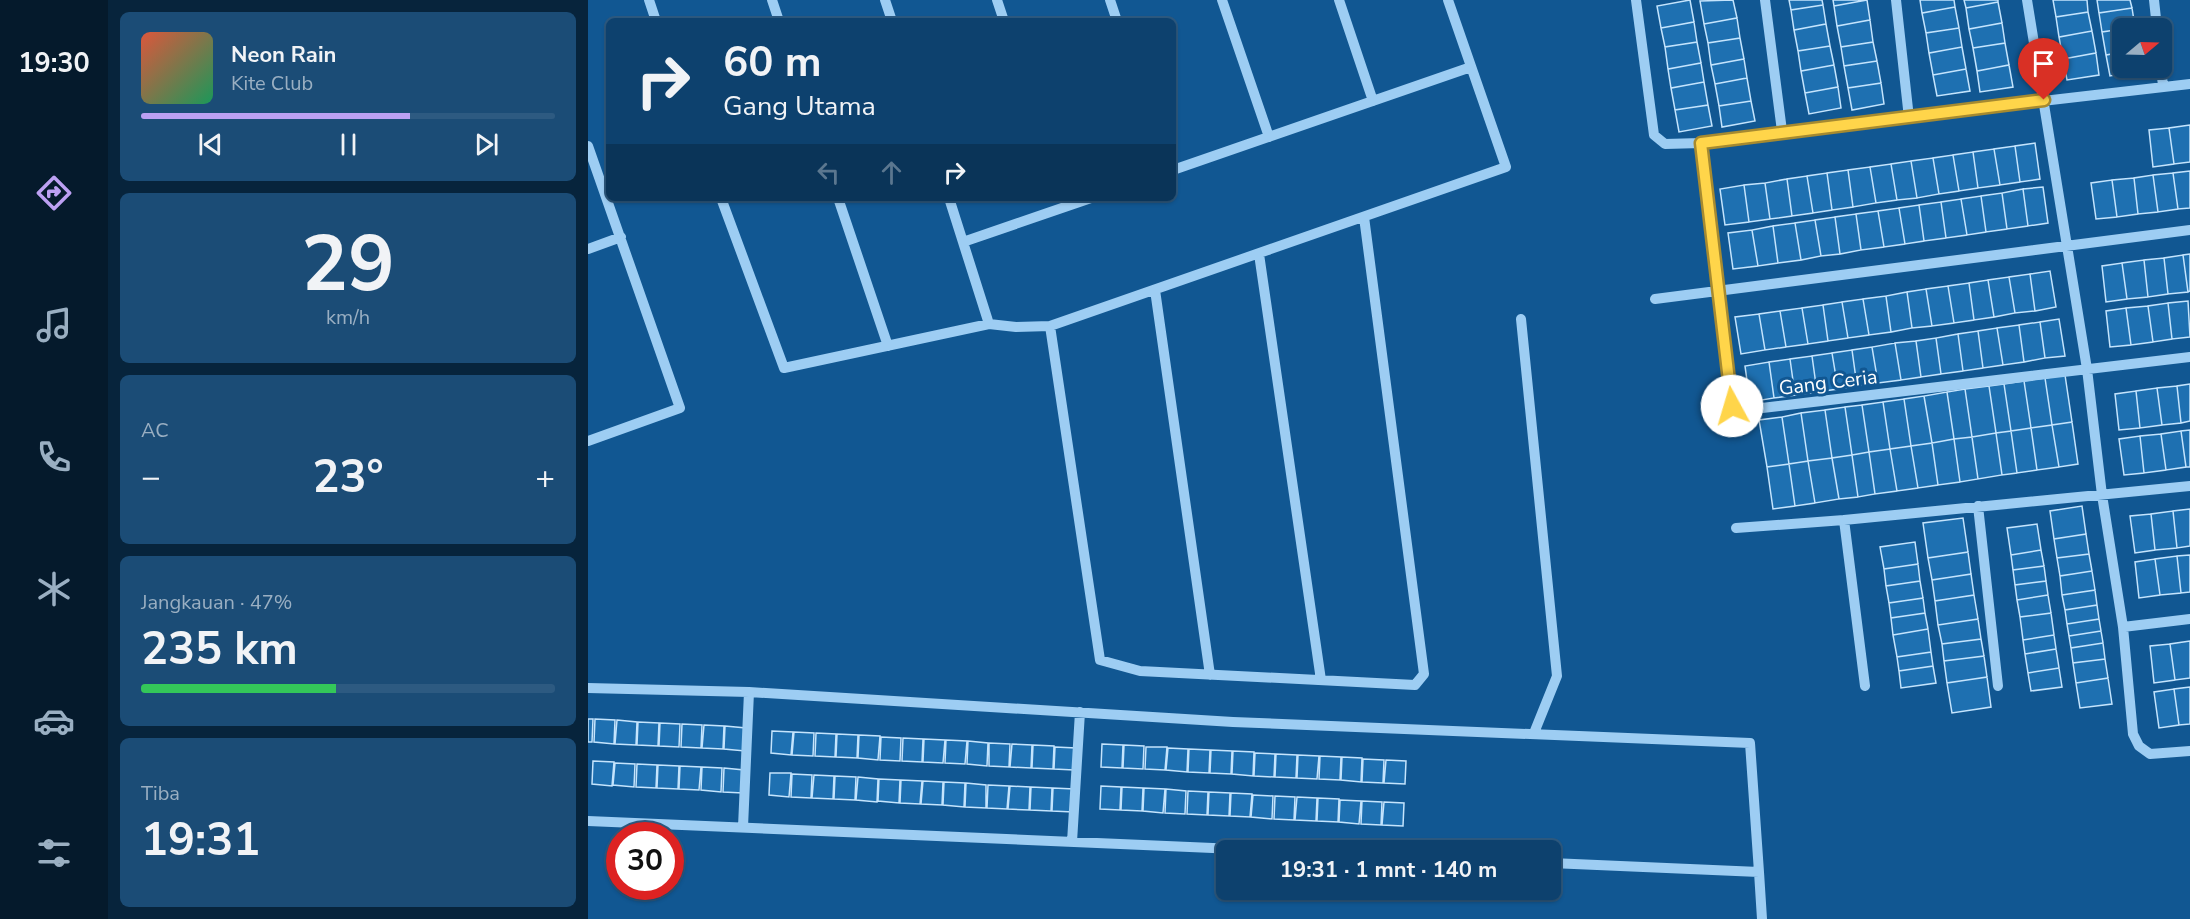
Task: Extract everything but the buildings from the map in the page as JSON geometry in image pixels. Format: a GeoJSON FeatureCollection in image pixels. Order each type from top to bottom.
{"type":"FeatureCollection","features":[{"type":"Feature","properties":{"kind":"street"},"geometry":{"type":"LineString","coordinates":[[649,0],[656,18]]}},
{"type":"Feature","properties":{"kind":"street"},"geometry":{"type":"LineString","coordinates":[[772,0],[778,18]]}},
{"type":"Feature","properties":{"kind":"street"},"geometry":{"type":"LineString","coordinates":[[885,0],[890,18]]}},
{"type":"Feature","properties":{"kind":"street"},"geometry":{"type":"LineString","coordinates":[[997,0],[1003,18]]}},
{"type":"Feature","properties":{"kind":"street"},"geometry":{"type":"LineString","coordinates":[[1110,0],[1116,18]]}},
{"type":"Feature","properties":{"kind":"street"},"geometry":{"type":"LineString","coordinates":[[1222,0],[1269,137]]}},
{"type":"Feature","properties":{"kind":"street"},"geometry":{"type":"LineString","coordinates":[[1339,0],[1373,101]]}},
{"type":"Feature","properties":{"kind":"street"},"geometry":{"type":"LineString","coordinates":[[722,201],[783,368],[989,324],[1016,327],[1050,326],[1506,167],[1448,0]]}},
{"type":"Feature","properties":{"kind":"street"},"geometry":{"type":"LineString","coordinates":[[1636,0],[1654,135],[1665,144],[1701,143],[1782,131],[2190,84]]}},
{"type":"Feature","properties":{"kind":"street"},"geometry":{"type":"LineString","coordinates":[[1765,0],[1782,131]]}},
{"type":"Feature","properties":{"kind":"street"},"geometry":{"type":"LineString","coordinates":[[1896,0],[1909,118]]}},
{"type":"Feature","properties":{"kind":"street"},"geometry":{"type":"LineString","coordinates":[[2027,0],[2087,369],[2102,495],[2123,627],[2135,740],[2144,751],[2155,755],[2190,751]]}},
{"type":"Feature","properties":{"kind":"street"},"geometry":{"type":"LineString","coordinates":[[2154,0],[2156,18]]}},
{"type":"Feature","properties":{"kind":"street"},"geometry":{"type":"LineString","coordinates":[[1176,169],[1471,67]]}},
{"type":"Feature","properties":{"kind":"street"},"geometry":{"type":"LineString","coordinates":[[2162,78],[2163,86]]}},
{"type":"Feature","properties":{"kind":"street","name":"Gang Ceria"},"geometry":{"type":"LineString","coordinates":[[1701,143],[1732,406],[1737,411],[2087,369]]}},
{"type":"Feature","properties":{"kind":"street"},"geometry":{"type":"LineString","coordinates":[[588,146],[606,196]]}},
{"type":"Feature","properties":{"kind":"street"},"geometry":{"type":"LineString","coordinates":[[588,441],[680,408],[608,201]]}},
{"type":"Feature","properties":{"kind":"street"},"geometry":{"type":"LineString","coordinates":[[839,201],[888,346]]}},
{"type":"Feature","properties":{"kind":"street"},"geometry":{"type":"LineString","coordinates":[[949,201],[989,324]]}},
{"type":"Feature","properties":{"kind":"street"},"geometry":{"type":"LineString","coordinates":[[963,242],[1064,202]]}},
{"type":"Feature","properties":{"kind":"street"},"geometry":{"type":"LineString","coordinates":[[1050,326],[1100,660],[1140,671],[1415,685],[1424,674],[1364,217]]}},
{"type":"Feature","properties":{"kind":"street"},"geometry":{"type":"LineString","coordinates":[[1655,300],[2190,231]]}},
{"type":"Feature","properties":{"kind":"street"},"geometry":{"type":"LineString","coordinates":[[588,249],[621,237]]}},
{"type":"Feature","properties":{"kind":"street"},"geometry":{"type":"LineString","coordinates":[[1259,254],[1321,680]]}},
{"type":"Feature","properties":{"kind":"street"},"geometry":{"type":"LineString","coordinates":[[1155,290],[1210,675]]}},
{"type":"Feature","properties":{"kind":"street"},"geometry":{"type":"LineString","coordinates":[[1521,319],[1557,676],[1534,733]]}},
{"type":"Feature","properties":{"kind":"street"},"geometry":{"type":"LineString","coordinates":[[2087,369],[2190,357]]}},
{"type":"Feature","properties":{"kind":"street"},"geometry":{"type":"LineString","coordinates":[[1736,528],[1844,520],[2190,486]]}},
{"type":"Feature","properties":{"kind":"street"},"geometry":{"type":"LineString","coordinates":[[1978,506],[1998,686]]}},
{"type":"Feature","properties":{"kind":"street"},"geometry":{"type":"LineString","coordinates":[[1844,520],[1865,686]]}},
{"type":"Feature","properties":{"kind":"street"},"geometry":{"type":"LineString","coordinates":[[2123,627],[2190,619]]}},
{"type":"Feature","properties":{"kind":"street"},"geometry":{"type":"LineString","coordinates":[[588,688],[749,692],[1233,722],[1750,743],[1762,919]]}},
{"type":"Feature","properties":{"kind":"street"},"geometry":{"type":"LineString","coordinates":[[743,827],[749,692]]}},
{"type":"Feature","properties":{"kind":"street"},"geometry":{"type":"LineString","coordinates":[[1072,842],[1080,712]]}},
{"type":"Feature","properties":{"kind":"street"},"geometry":{"type":"LineString","coordinates":[[588,820],[1216,848]]}},
{"type":"Feature","properties":{"kind":"street"},"geometry":{"type":"LineString","coordinates":[[1561,863],[1758,872]]}},
{"type":"Feature","properties":{"kind":"route"},"geometry":{"type":"LineString","coordinates":[[1732,406],[1701,143],[1782,131],[1909,118],[2044,100]]}}]}
